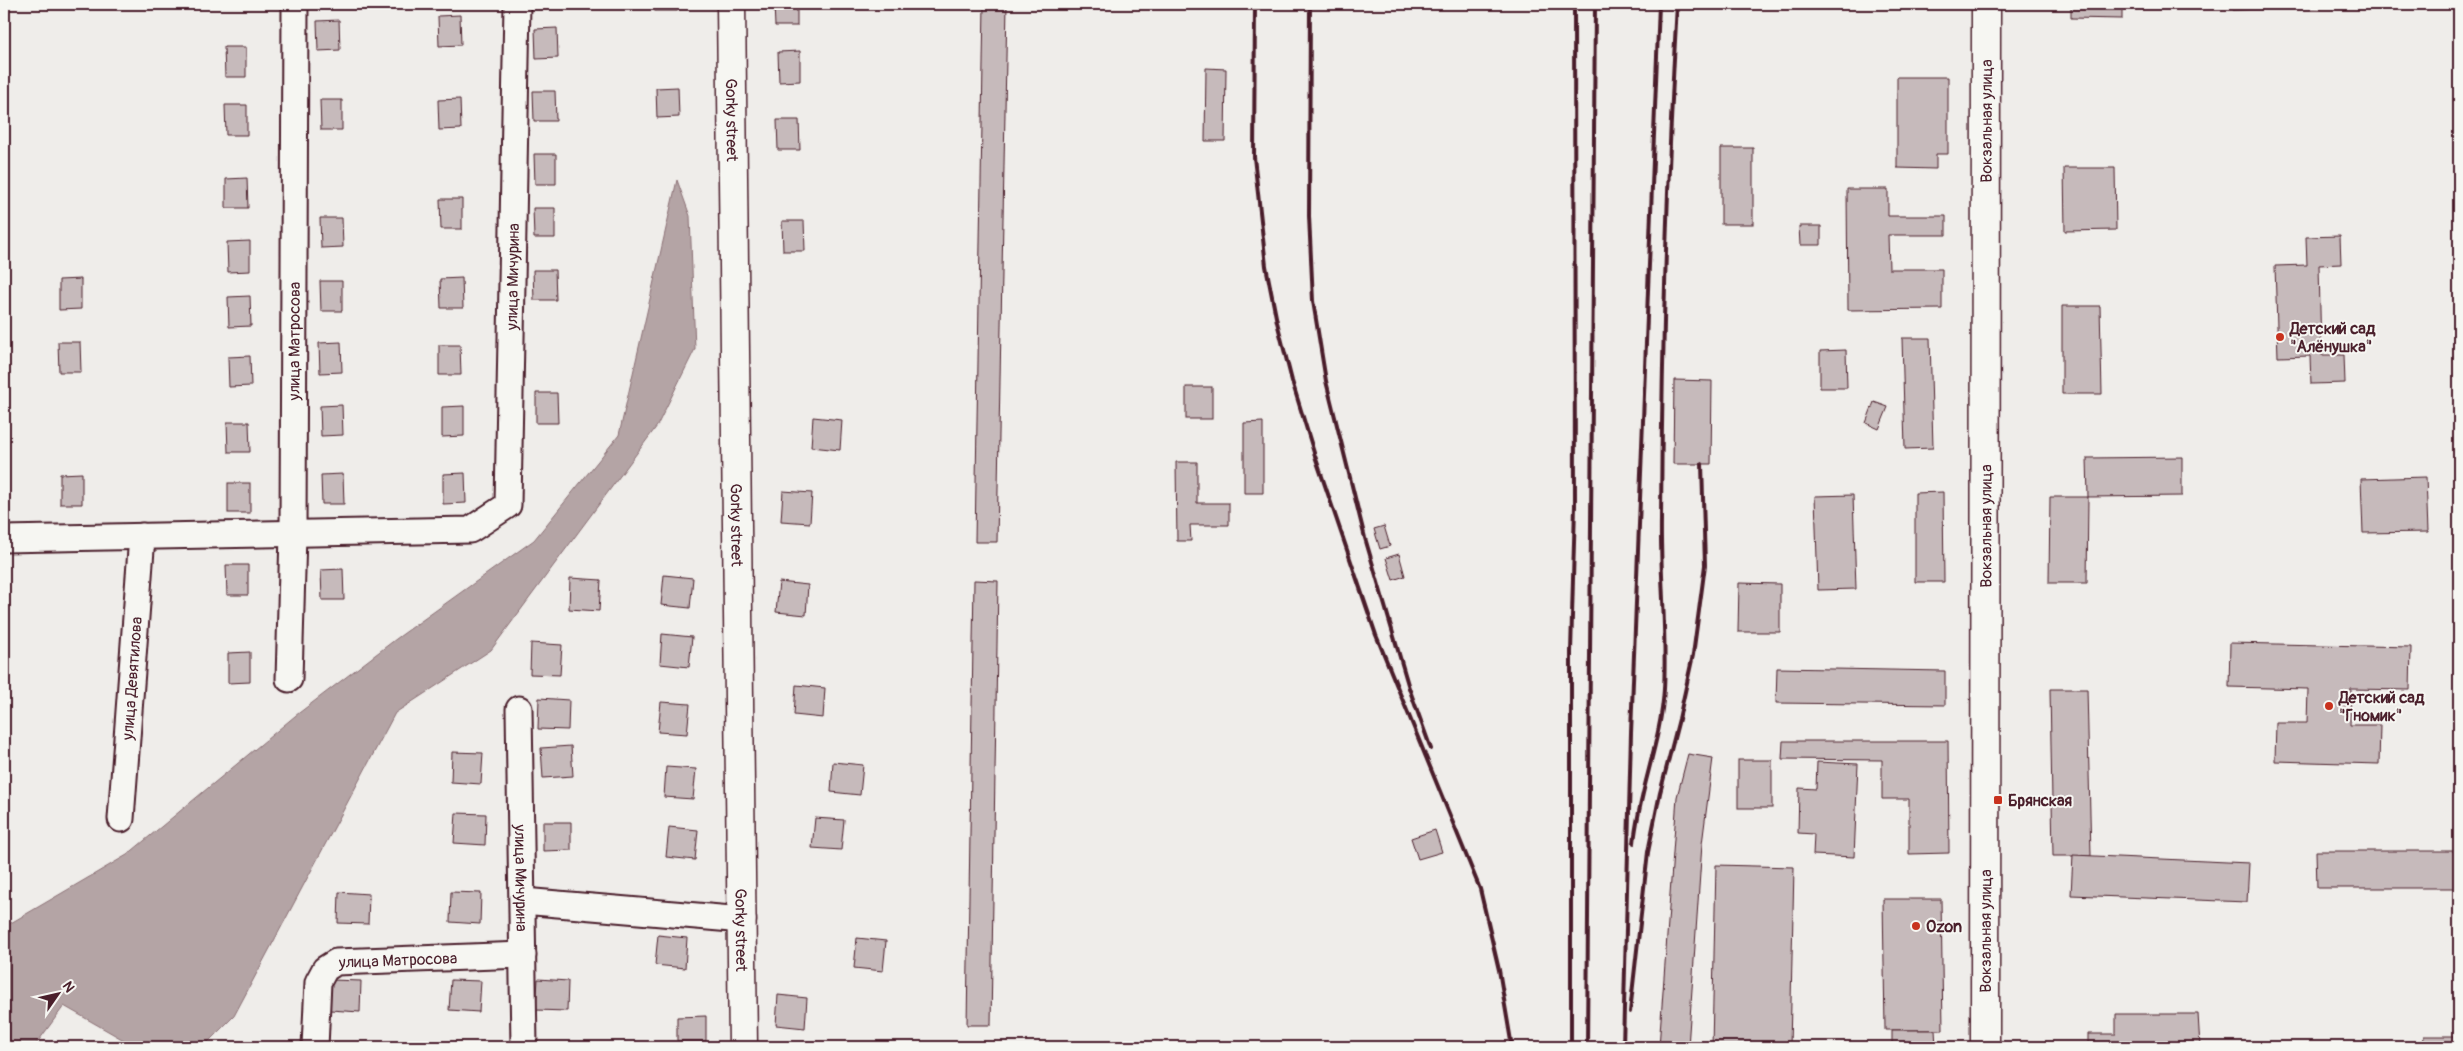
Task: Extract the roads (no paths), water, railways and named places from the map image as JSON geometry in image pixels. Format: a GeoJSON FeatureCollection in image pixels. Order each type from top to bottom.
{"type":"FeatureCollection","features":[{"type":"Feature","properties":{"kind":"main road","name":"Gorky street"},"geometry":{"type":"LineString","coordinates":[[731,4],[743,1047]]}},
{"type":"Feature","properties":{"kind":"main road","name":"Вокзальная улица"},"geometry":{"type":"LineString","coordinates":[[1985,1047],[1986,4]]}},
{"type":"Feature","properties":{"kind":"street","name":"улица Матросова"},"geometry":{"type":"LineString","coordinates":[[289,679],[296,4]]}},
{"type":"Feature","properties":{"kind":"street","name":"улица Мичурина"},"geometry":{"type":"LineString","coordinates":[[292,534],[470,530],[508,505],[517,4]]}},
{"type":"Feature","properties":{"kind":"street"},"geometry":{"type":"LineString","coordinates":[[4,539],[292,534]]}},
{"type":"Feature","properties":{"kind":"street","name":"улица Девятилова"},"geometry":{"type":"LineString","coordinates":[[121,819],[142,536]]}},
{"type":"Feature","properties":{"kind":"street","name":"улица Мичурина"},"geometry":{"type":"LineString","coordinates":[[520,709],[524,1047]]}},
{"type":"Feature","properties":{"kind":"street"},"geometry":{"type":"LineString","coordinates":[[523,901],[743,920]]}},
{"type":"Feature","properties":{"kind":"street","name":"улица Матросова"},"geometry":{"type":"LineString","coordinates":[[315,1047],[318,982],[324,969],[336,962],[523,955]]}},
{"type":"Feature","properties":{"kind":"railway"},"geometry":{"type":"LineString","coordinates":[[1255,4],[1254,157],[1266,266],[1277,322],[1292,381],[1315,456],[1376,635],[1480,889],[1499,970],[1512,1047]]}},
{"type":"Feature","properties":{"kind":"railway"},"geometry":{"type":"LineString","coordinates":[[1310,4],[1309,216],[1313,301],[1326,381],[1365,538],[1409,688],[1431,749]]}},
{"type":"Feature","properties":{"kind":"railway"},"geometry":{"type":"LineString","coordinates":[[1571,1047],[1571,652],[1575,506],[1574,4]]}},
{"type":"Feature","properties":{"kind":"railway"},"geometry":{"type":"LineString","coordinates":[[1587,1047],[1595,4]]}},
{"type":"Feature","properties":{"kind":"railway"},"geometry":{"type":"LineString","coordinates":[[1623,1047],[1631,733],[1659,4]]}},
{"type":"Feature","properties":{"kind":"railway"},"geometry":{"type":"LineString","coordinates":[[1634,843],[1640,804],[1659,728],[1664,689],[1665,647],[1661,541],[1663,391],[1668,198],[1677,4]]}},
{"type":"Feature","properties":{"kind":"railway"},"geometry":{"type":"LineString","coordinates":[[1630,1012],[1648,852],[1693,655],[1702,588],[1705,565],[1702,464]]}},
{"type":"Feature","properties":{"kind":"place","name":"Детский сад \"Алёнушка\""},"geometry":{"type":"Point","coordinates":[2280,337]}},
{"type":"Feature","properties":{"kind":"place","name":"Детский сад \"Гномик\""},"geometry":{"type":"Point","coordinates":[2329,706]}},
{"type":"Feature","properties":{"kind":"place","name":"Брянская"},"geometry":{"type":"Point","coordinates":[1998,800]}},
{"type":"Feature","properties":{"kind":"place","name":"Ozon"},"geometry":{"type":"Point","coordinates":[1916,926]}}]}
